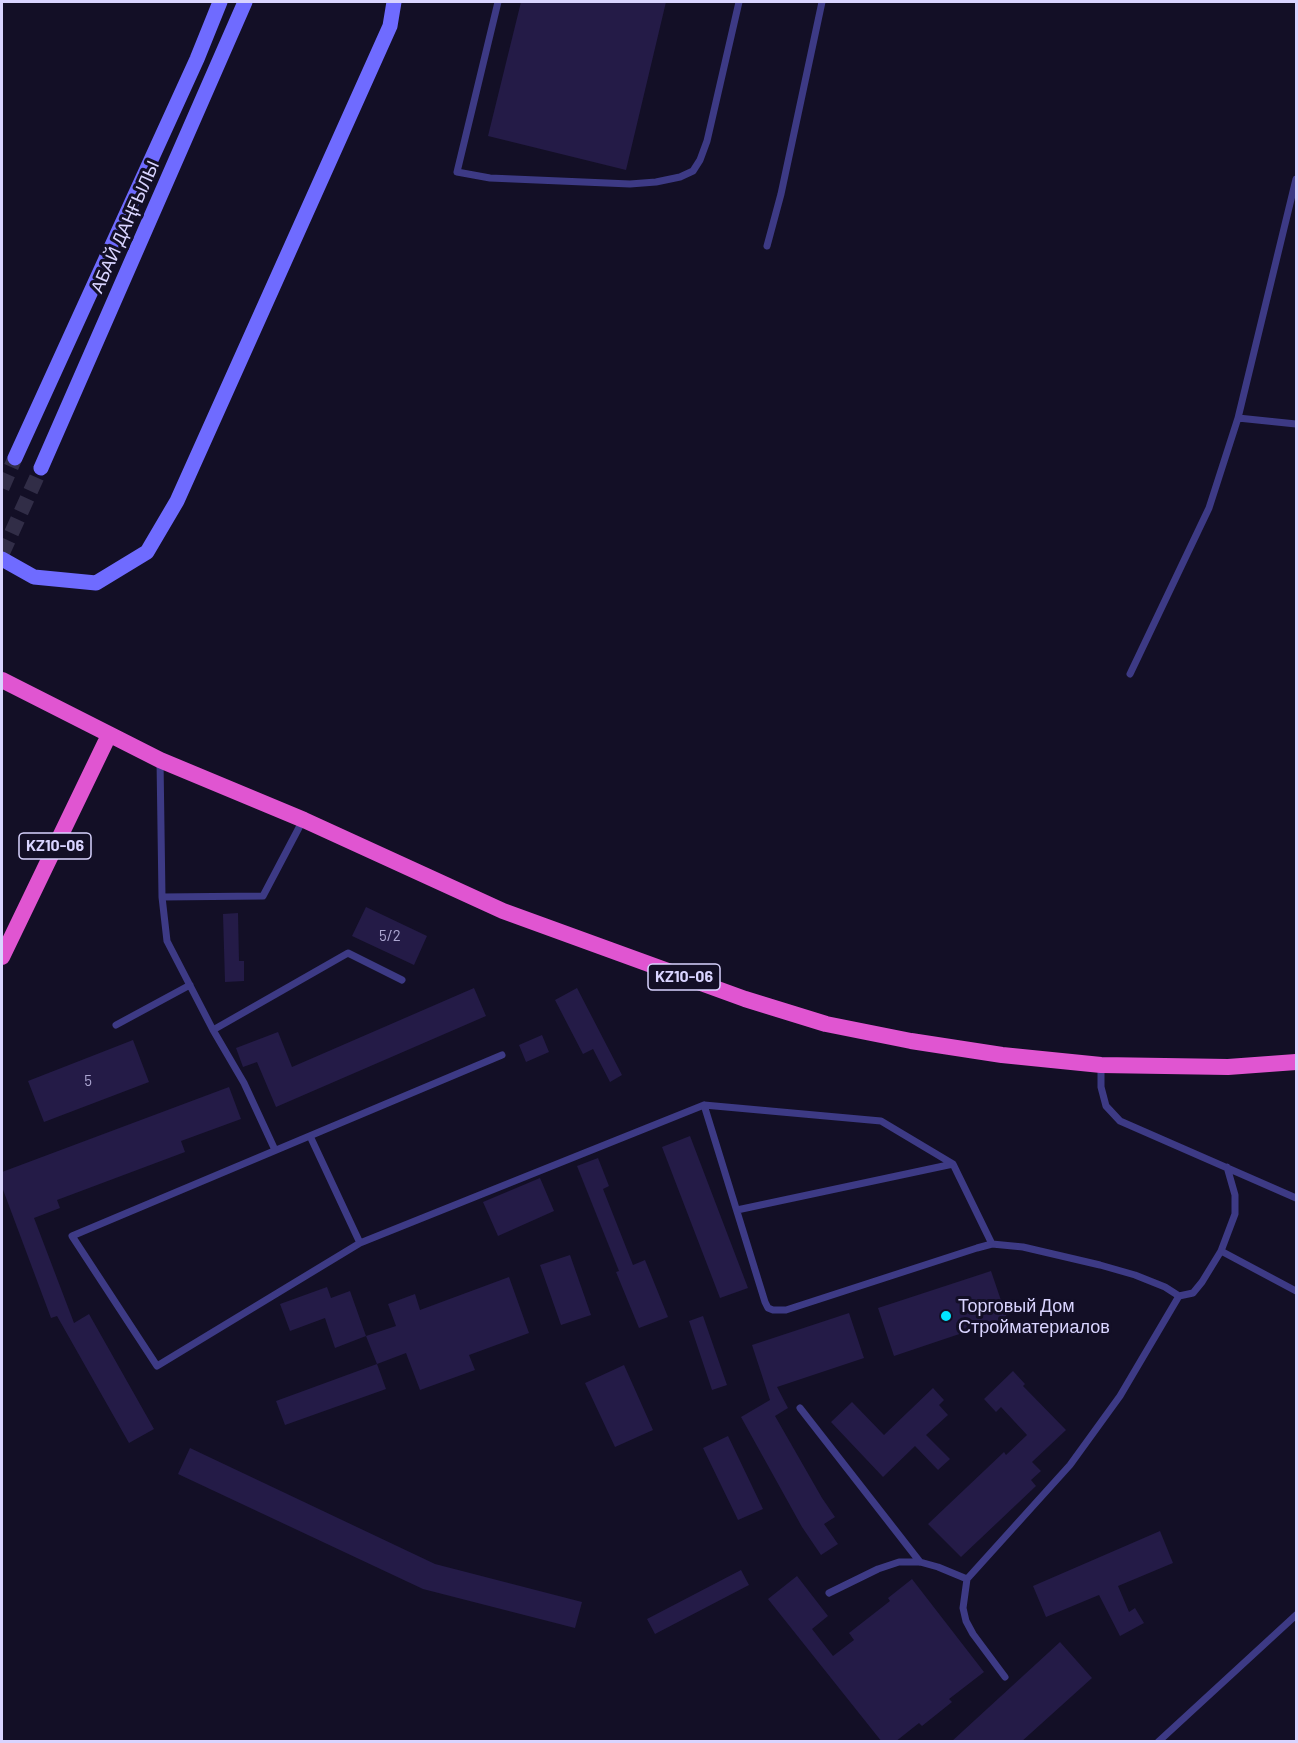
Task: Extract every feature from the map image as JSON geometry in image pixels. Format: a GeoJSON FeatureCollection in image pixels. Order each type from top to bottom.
{"type":"FeatureCollection","features":[{"type":"Feature","properties":{"kind":"highway","name":"KZ10-06"},"geometry":{"type":"LineString","coordinates":[[2,680],[160,760],[304,820],[503,911],[745,999],[826,1024],[911,1041],[1002,1055],[1101,1065],[1228,1067],[1296,1062]]}},
{"type":"Feature","properties":{"kind":"highway","name":"KZ10-06"},"geometry":{"type":"LineString","coordinates":[[2,957],[109,735]]}},
{"type":"Feature","properties":{"kind":"main road","name":"АБАЙ ДАҢҒЫЛЫ"},"geometry":{"type":"LineString","coordinates":[[41,468],[245,2]]}},
{"type":"Feature","properties":{"kind":"main road"},"geometry":{"type":"LineString","coordinates":[[2,559],[34,577],[96,584],[147,552],[177,501],[390,26],[394,2]]}},
{"type":"Feature","properties":{"kind":"main road","name":"АБАЙ ДАҢҒЫЛЫ"},"geometry":{"type":"LineString","coordinates":[[15,458],[197,59],[216,5]]}},
{"type":"Feature","properties":{"kind":"lane"},"geometry":{"type":"LineString","coordinates":[[498,2],[457,172],[490,178],[630,184],[680,177],[693,171],[700,160],[707,141],[739,2]]}},
{"type":"Feature","properties":{"kind":"lane"},"geometry":{"type":"LineString","coordinates":[[767,246],[781,194],[822,2]]}},
{"type":"Feature","properties":{"kind":"lane"},"geometry":{"type":"LineString","coordinates":[[1130,674],[1209,508],[1238,418],[1296,179]]}},
{"type":"Feature","properties":{"kind":"lane"},"geometry":{"type":"LineString","coordinates":[[1238,418],[1296,424]]}},
{"type":"Feature","properties":{"kind":"lane"},"geometry":{"type":"LineString","coordinates":[[160,760],[162,897],[167,941],[213,1030],[244,1083],[275,1150]]}},
{"type":"Feature","properties":{"kind":"lane"},"geometry":{"type":"LineString","coordinates":[[162,897],[263,896],[304,820]]}},
{"type":"Feature","properties":{"kind":"lane"},"geometry":{"type":"LineString","coordinates":[[213,1030],[348,953],[402,980]]}},
{"type":"Feature","properties":{"kind":"lane"},"geometry":{"type":"LineString","coordinates":[[116,1025],[190,985]]}},
{"type":"Feature","properties":{"kind":"lane"},"geometry":{"type":"LineString","coordinates":[[502,1055],[72,1236],[156,1366],[360,1243],[704,1106],[880,1121],[953,1164],[992,1244]]}},
{"type":"Feature","properties":{"kind":"lane"},"geometry":{"type":"LineString","coordinates":[[1101,1065],[1101,1087],[1106,1106],[1120,1121],[1296,1198]]}},
{"type":"Feature","properties":{"kind":"lane"},"geometry":{"type":"LineString","coordinates":[[704,1106],[765,1302],[768,1308],[773,1310],[786,1310],[992,1244],[1023,1247],[1100,1265],[1135,1275],[1165,1287],[1179,1296],[1193,1293],[1221,1251],[1235,1214],[1235,1195],[1227,1167]]}},
{"type":"Feature","properties":{"kind":"lane"},"geometry":{"type":"LineString","coordinates":[[310,1136],[360,1243]]}},
{"type":"Feature","properties":{"kind":"lane"},"geometry":{"type":"LineString","coordinates":[[737,1210],[953,1164]]}},
{"type":"Feature","properties":{"kind":"lane"},"geometry":{"type":"LineString","coordinates":[[1221,1251],[1296,1291]]}},
{"type":"Feature","properties":{"kind":"lane"},"geometry":{"type":"LineString","coordinates":[[1005,1677],[966,1621],[963,1608],[967,1579],[1070,1466],[1120,1396],[1179,1296]]}},
{"type":"Feature","properties":{"kind":"lane"},"geometry":{"type":"LineString","coordinates":[[800,1408],[920,1562]]}},
{"type":"Feature","properties":{"kind":"lane"},"geometry":{"type":"LineString","coordinates":[[829,1593],[878,1569],[899,1562],[920,1562],[967,1579]]}},
{"type":"Feature","properties":{"kind":"lane"},"geometry":{"type":"LineString","coordinates":[[1158,1742],[1296,1615]]}},
{"type":"Feature","properties":{"kind":"building"},"geometry":{"type":"Polygon","coordinates":[[[521,2],[666,2],[626,170],[488,136],[521,2]]]}},
{"type":"Feature","properties":{"kind":"building"},"geometry":{"type":"Polygon","coordinates":[[[366,907],[427,936],[414,965],[352,936],[366,907]]]}},
{"type":"Feature","properties":{"kind":"building"},"geometry":{"type":"Polygon","coordinates":[[[238,913],[239,961],[244,961],[244,981],[225,982],[223,914],[238,913]]]}},
{"type":"Feature","properties":{"kind":"building"},"geometry":{"type":"Polygon","coordinates":[[[474,988],[486,1016],[276,1107],[257,1062],[243,1067],[236,1048],[278,1032],[292,1067],[474,988]]]}},
{"type":"Feature","properties":{"kind":"building"},"geometry":{"type":"Polygon","coordinates":[[[577,988],[622,1075],[610,1082],[593,1049],[583,1054],[555,1000],[577,988]]]}},
{"type":"Feature","properties":{"kind":"building"},"geometry":{"type":"Polygon","coordinates":[[[542,1035],[549,1052],[526,1062],[519,1045],[542,1035]]]}},
{"type":"Feature","properties":{"kind":"building"},"geometry":{"type":"Polygon","coordinates":[[[133,1040],[149,1082],[44,1122],[28,1081],[133,1040]]]}},
{"type":"Feature","properties":{"kind":"building"},"geometry":{"type":"Polygon","coordinates":[[[229,1087],[241,1119],[181,1141],[185,1152],[57,1200],[60,1208],[34,1218],[74,1323],[89,1314],[154,1429],[129,1443],[57,1316],[51,1318],[2,1187],[2,1172],[229,1087]]]}},
{"type":"Feature","properties":{"kind":"building"},"geometry":{"type":"Polygon","coordinates":[[[690,1136],[748,1288],[720,1298],[662,1147],[690,1136]]]}},
{"type":"Feature","properties":{"kind":"building"},"geometry":{"type":"Polygon","coordinates":[[[598,1158],[609,1186],[603,1189],[633,1265],[645,1260],[668,1317],[639,1328],[577,1166],[598,1158]]]}},
{"type":"Feature","properties":{"kind":"building"},"geometry":{"type":"Polygon","coordinates":[[[540,1178],[554,1211],[498,1236],[483,1202],[540,1178]]]}},
{"type":"Feature","properties":{"kind":"building"},"geometry":{"type":"Polygon","coordinates":[[[570,1255],[591,1315],[561,1325],[540,1265],[570,1255]]]}},
{"type":"Feature","properties":{"kind":"building"},"geometry":{"type":"Polygon","coordinates":[[[991,1271],[1007,1318],[894,1356],[878,1308],[991,1271]]]}},
{"type":"Feature","properties":{"kind":"building"},"geometry":{"type":"Polygon","coordinates":[[[509,1277],[529,1333],[469,1355],[475,1370],[420,1390],[406,1353],[377,1364],[366,1336],[396,1326],[388,1304],[415,1294],[420,1310],[509,1277]]]}},
{"type":"Feature","properties":{"kind":"building"},"geometry":{"type":"Polygon","coordinates":[[[327,1287],[331,1298],[350,1291],[366,1336],[335,1348],[325,1318],[290,1331],[280,1304],[327,1287]]]}},
{"type":"Feature","properties":{"kind":"building"},"geometry":{"type":"Polygon","coordinates":[[[849,1313],[864,1358],[777,1387],[788,1408],[775,1416],[835,1517],[824,1524],[838,1544],[821,1555],[802,1527],[741,1417],[770,1400],[752,1345],[849,1313]]]}},
{"type":"Feature","properties":{"kind":"building"},"geometry":{"type":"Polygon","coordinates":[[[703,1316],[727,1385],[712,1390],[689,1321],[703,1316]]]}},
{"type":"Feature","properties":{"kind":"building"},"geometry":{"type":"Polygon","coordinates":[[[377,1364],[386,1389],[285,1425],[276,1401],[377,1364]]]}},
{"type":"Feature","properties":{"kind":"building"},"geometry":{"type":"Polygon","coordinates":[[[624,1365],[653,1430],[615,1447],[585,1383],[624,1365]]]}},
{"type":"Feature","properties":{"kind":"building"},"geometry":{"type":"Polygon","coordinates":[[[1013,1371],[1025,1384],[1023,1386],[1066,1430],[1032,1462],[1041,1471],[1031,1480],[1036,1486],[961,1557],[928,1524],[1004,1452],[1006,1455],[1027,1435],[1001,1407],[996,1412],[984,1399],[1013,1371]]]}},
{"type":"Feature","properties":{"kind":"building"},"geometry":{"type":"Polygon","coordinates":[[[933,1388],[944,1400],[939,1405],[948,1415],[926,1435],[950,1459],[938,1470],[915,1446],[883,1477],[831,1422],[852,1402],[884,1435],[933,1388]]]}},
{"type":"Feature","properties":{"kind":"building"},"geometry":{"type":"Polygon","coordinates":[[[728,1436],[763,1509],[738,1520],[703,1448],[728,1436]]]}},
{"type":"Feature","properties":{"kind":"building"},"geometry":{"type":"Polygon","coordinates":[[[190,1448],[435,1564],[582,1602],[575,1628],[423,1589],[178,1474],[190,1448]]]}},
{"type":"Feature","properties":{"kind":"building"},"geometry":{"type":"Polygon","coordinates":[[[1160,1531],[1173,1563],[1118,1586],[1129,1612],[1135,1608],[1144,1623],[1120,1636],[1099,1595],[1046,1617],[1033,1586],[1160,1531]]]}},
{"type":"Feature","properties":{"kind":"building"},"geometry":{"type":"Polygon","coordinates":[[[741,1570],[749,1585],[655,1634],[647,1619],[741,1570]]]}},
{"type":"Feature","properties":{"kind":"building"},"geometry":{"type":"Polygon","coordinates":[[[797,1576],[828,1616],[812,1629],[833,1656],[854,1640],[849,1633],[890,1601],[888,1598],[912,1579],[984,1672],[949,1699],[952,1702],[922,1726],[919,1723],[895,1742],[882,1742],[768,1599],[797,1576]]]}},
{"type":"Feature","properties":{"kind":"building"},"geometry":{"type":"Polygon","coordinates":[[[1060,1642],[1092,1678],[1021,1742],[951,1742],[1060,1642]]]}},
{"type":"Feature","properties":{"kind":"tunnel"},"geometry":{"type":"LineString","coordinates":[[2,488],[15,458]]}},
{"type":"Feature","properties":{"kind":"tunnel"},"geometry":{"type":"LineString","coordinates":[[2,554],[41,468]]}},
{"type":"Feature","properties":{"kind":"place","name":"Торговый Дом Стройматериалов"},"geometry":{"type":"Point","coordinates":[946,1316]}}]}
